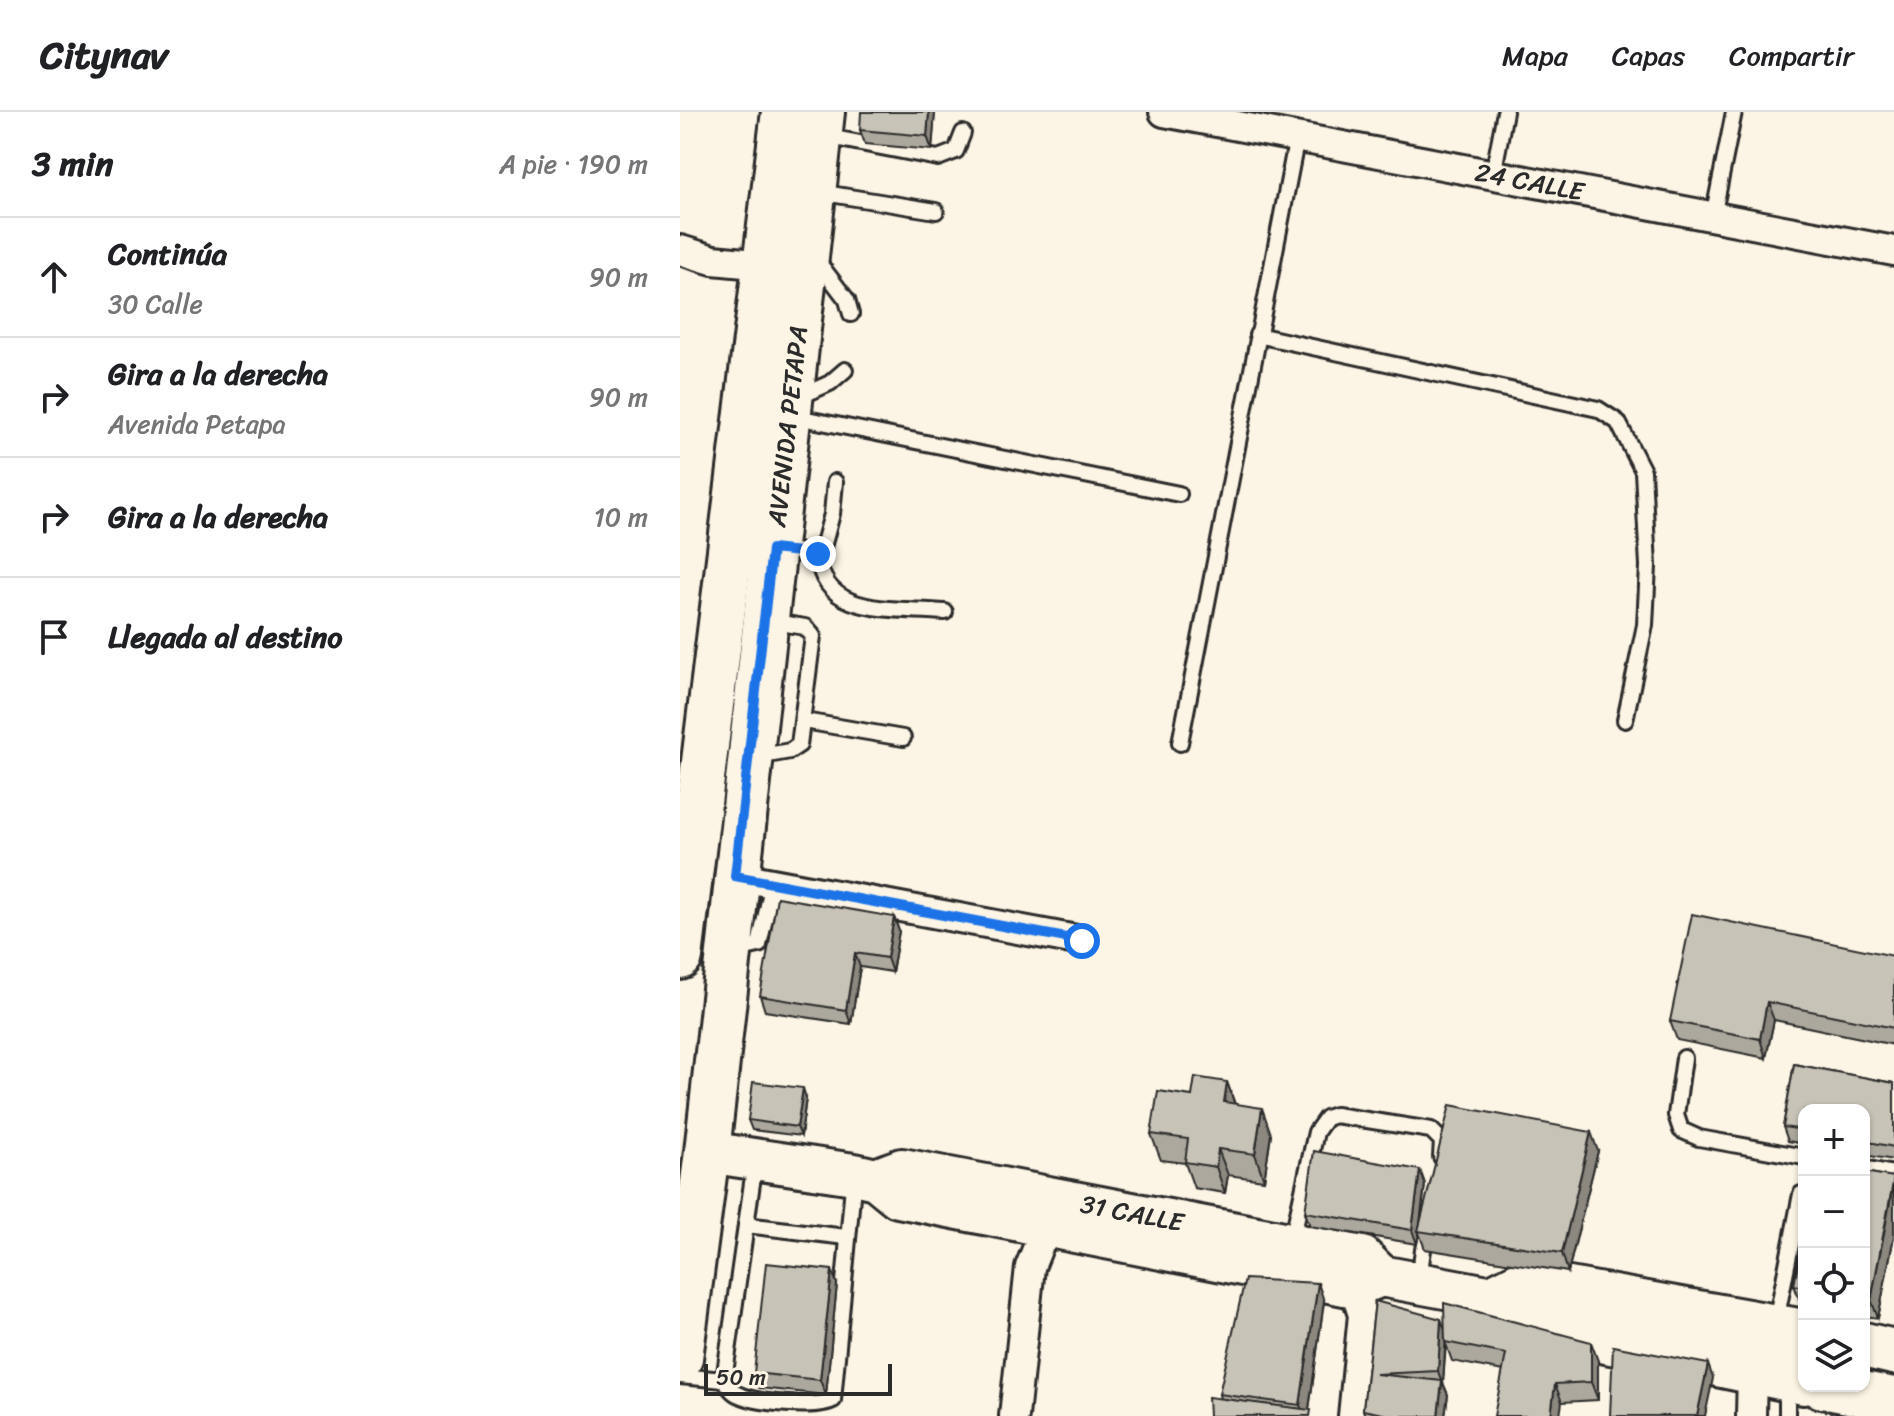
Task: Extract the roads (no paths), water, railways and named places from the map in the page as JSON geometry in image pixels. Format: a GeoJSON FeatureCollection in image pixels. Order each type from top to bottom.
{"type":"FeatureCollection","features":[{"type":"Feature","properties":{"kind":"main road","name":"AVENIDA PETAPA"},"geometry":{"type":"LineString","coordinates":[[680,957],[685,870],[784,112]]}},
{"type":"Feature","properties":{"kind":"main road","name":"AVENIDA PETAPA"},"geometry":{"type":"LineString","coordinates":[[680,1358],[693,1164],[727,948],[754,880],[749,756],[821,124]]}},
{"type":"Feature","properties":{"kind":"main road"},"geometry":{"type":"LineString","coordinates":[[1790,1328],[1524,1282],[1494,1297],[1515,1322],[1781,1393],[1894,1400]]}},
{"type":"Feature","properties":{"kind":"main road"},"geometry":{"type":"LineString","coordinates":[[1870,1346],[1894,1352]]}},
{"type":"Feature","properties":{"kind":"street","name":"24 CALLE"},"geometry":{"type":"LineString","coordinates":[[1164,112],[1894,251]]}},
{"type":"Feature","properties":{"kind":"street"},"geometry":{"type":"LineString","coordinates":[[680,250],[713,260],[766,265]]}},
{"type":"Feature","properties":{"kind":"street"},"geometry":{"type":"LineString","coordinates":[[754,880],[1082,941]]}},
{"type":"Feature","properties":{"kind":"street","name":"31 CALLE"},"geometry":{"type":"LineString","coordinates":[[693,1164],[755,1158],[865,1176],[902,1169],[1362,1257],[1384,1282]]}},
{"type":"Feature","properties":{"kind":"street","name":"31 CALLE"},"geometry":{"type":"LineString","coordinates":[[865,1176],[898,1197],[1056,1227],[1384,1282],[1494,1297]]}},
{"type":"Feature","properties":{"kind":"street"},"geometry":{"type":"LineString","coordinates":[[1014,1416],[1030,1267],[1040,1242],[1056,1227]]}},
{"type":"Feature","properties":{"kind":"street"},"geometry":{"type":"LineString","coordinates":[[1353,1416],[1363,1315],[1384,1282]]}},
{"type":"Feature","properties":{"kind":"lane"},"geometry":{"type":"LineString","coordinates":[[1493,175],[1505,112]]}},
{"type":"Feature","properties":{"kind":"lane"},"geometry":{"type":"LineString","coordinates":[[1713,217],[1734,112]]}},
{"type":"Feature","properties":{"kind":"lane"},"geometry":{"type":"LineString","coordinates":[[821,124],[938,158],[956,151],[963,133]]}},
{"type":"Feature","properties":{"kind":"lane"},"geometry":{"type":"LineString","coordinates":[[1180,743],[1297,137]]}},
{"type":"Feature","properties":{"kind":"lane"},"geometry":{"type":"LineString","coordinates":[[814,192],[851,195],[936,211]]}},
{"type":"Feature","properties":{"kind":"lane"},"geometry":{"type":"LineString","coordinates":[[807,248],[847,300],[851,314]]}},
{"type":"Feature","properties":{"kind":"lane"},"geometry":{"type":"LineString","coordinates":[[1257,335],[1598,409],[1618,422],[1643,471],[1648,566],[1645,625],[1625,720]]}},
{"type":"Feature","properties":{"kind":"lane"},"geometry":{"type":"LineString","coordinates":[[789,408],[845,370]]}},
{"type":"Feature","properties":{"kind":"lane"},"geometry":{"type":"LineString","coordinates":[[789,408],[1179,494]]}},
{"type":"Feature","properties":{"kind":"lane"},"geometry":{"type":"LineString","coordinates":[[835,482],[829,524],[818,554],[822,580],[831,593],[847,602],[945,612]]}},
{"type":"Feature","properties":{"kind":"lane"},"geometry":{"type":"LineString","coordinates":[[772,549],[818,554]]}},
{"type":"Feature","properties":{"kind":"lane"},"geometry":{"type":"LineString","coordinates":[[749,756],[768,757],[790,751],[799,745],[804,721],[813,636],[805,627],[764,621]]}},
{"type":"Feature","properties":{"kind":"lane"},"geometry":{"type":"LineString","coordinates":[[804,721],[903,738]]}},
{"type":"Feature","properties":{"kind":"lane"},"geometry":{"type":"LineString","coordinates":[[1684,1058],[1676,1115],[1681,1130],[1699,1138],[1798,1156]]}},
{"type":"Feature","properties":{"kind":"lane"},"geometry":{"type":"LineString","coordinates":[[1292,1243],[1316,1132],[1326,1118],[1335,1115],[1431,1130],[1438,1135],[1443,1149],[1437,1177]]}},
{"type":"Feature","properties":{"kind":"lane"},"geometry":{"type":"LineString","coordinates":[[724,1380],[755,1158]]}},
{"type":"Feature","properties":{"kind":"lane"},"geometry":{"type":"LineString","coordinates":[[1870,1169],[1894,1174]]}},
{"type":"Feature","properties":{"kind":"lane"},"geometry":{"type":"LineString","coordinates":[[680,1376],[724,1380],[739,1395],[810,1405],[823,1405],[833,1400],[846,1237],[865,1176]]}},
{"type":"Feature","properties":{"kind":"lane"},"geometry":{"type":"LineString","coordinates":[[1384,1282],[1428,1219]]}},
{"type":"Feature","properties":{"kind":"lane"},"geometry":{"type":"LineString","coordinates":[[746,1225],[846,1237]]}},
{"type":"Feature","properties":{"kind":"lane"},"geometry":{"type":"LineString","coordinates":[[1790,1328],[1798,1231]]}},
{"type":"Feature","properties":{"kind":"tunnel"},"geometry":{"type":"LineString","coordinates":[[1870,1369],[1894,1371]]}}]}
